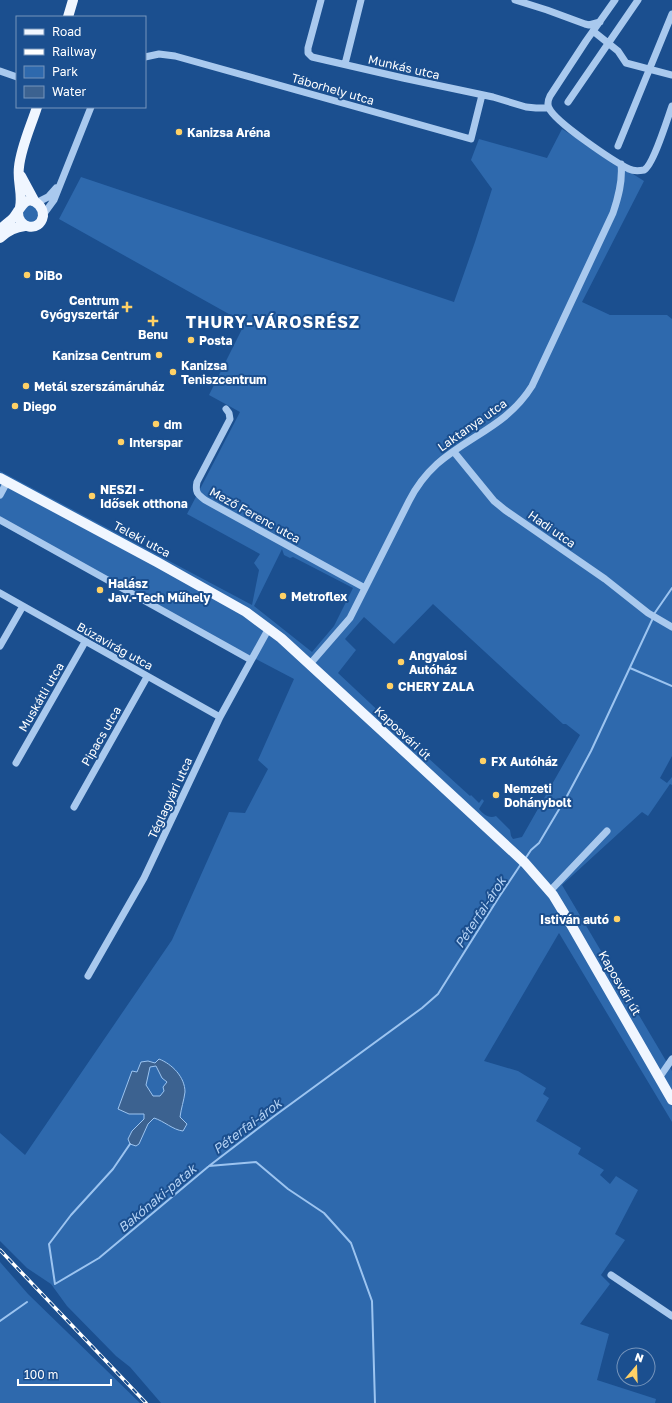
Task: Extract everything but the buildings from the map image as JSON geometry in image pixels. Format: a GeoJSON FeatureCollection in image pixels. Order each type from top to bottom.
{"type":"FeatureCollection","features":[{"type":"Feature","properties":{"kind":"main road"},"geometry":{"type":"LineString","coordinates":[[68,16],[73,0]]}},
{"type":"Feature","properties":{"kind":"main road"},"geometry":{"type":"LineString","coordinates":[[25,226],[19,220],[21,199],[18,170],[37,108]]}},
{"type":"Feature","properties":{"kind":"main road"},"geometry":{"type":"LineString","coordinates":[[0,238],[18,227],[37,225],[42,219],[42,209],[36,202],[18,170]]}},
{"type":"Feature","properties":{"kind":"main road"},"geometry":{"type":"LineString","coordinates":[[0,230],[13,219],[19,209],[28,202],[36,202]]}},
{"type":"Feature","properties":{"kind":"main road","name":"Teleki utca"},"geometry":{"type":"LineString","coordinates":[[4,480],[218,595],[269,628]]}},
{"type":"Feature","properties":{"kind":"main road","name":"Kaposvári út"},"geometry":{"type":"LineString","coordinates":[[269,628],[310,664],[522,861],[550,891],[570,922],[672,1100]]}},
{"type":"Feature","properties":{"kind":"street","name":"Munkás utca"},"geometry":{"type":"LineString","coordinates":[[321,0],[309,44],[308,53],[312,57],[482,95],[531,108],[549,108]]}},
{"type":"Feature","properties":{"kind":"street"},"geometry":{"type":"LineString","coordinates":[[345,64],[361,0]]}},
{"type":"Feature","properties":{"kind":"street"},"geometry":{"type":"LineString","coordinates":[[515,0],[580,22],[590,24],[600,22]]}},
{"type":"Feature","properties":{"kind":"street"},"geometry":{"type":"LineString","coordinates":[[615,0],[550,96],[548,104],[549,108],[563,124],[620,164],[633,170],[643,170],[648,166],[655,151],[672,106]]}},
{"type":"Feature","properties":{"kind":"street"},"geometry":{"type":"LineString","coordinates":[[568,102],[638,0]]}},
{"type":"Feature","properties":{"kind":"street"},"geometry":{"type":"LineString","coordinates":[[618,146],[672,14]]}},
{"type":"Feature","properties":{"kind":"street"},"geometry":{"type":"LineString","coordinates":[[580,22],[586,30],[586,41]]}},
{"type":"Feature","properties":{"kind":"street"},"geometry":{"type":"LineString","coordinates":[[593,32],[618,51],[626,63],[672,75]]}},
{"type":"Feature","properties":{"kind":"street","name":"Táborhely utca"},"geometry":{"type":"LineString","coordinates":[[146,57],[159,54],[176,56],[471,139],[482,95]]}},
{"type":"Feature","properties":{"kind":"street"},"geometry":{"type":"LineString","coordinates":[[0,72],[16,77]]}},
{"type":"Feature","properties":{"kind":"street"},"geometry":{"type":"LineString","coordinates":[[43,215],[52,203],[91,108]]}},
{"type":"Feature","properties":{"kind":"street","name":"Laktanya utca"},"geometry":{"type":"LineString","coordinates":[[310,664],[350,618],[420,482],[436,465],[502,420],[517,406],[532,386],[613,213],[621,181],[620,164]]}},
{"type":"Feature","properties":{"kind":"street"},"geometry":{"type":"LineString","coordinates":[[36,202],[48,197],[59,185]]}},
{"type":"Feature","properties":{"kind":"street","name":"Mező Ferenc utca"},"geometry":{"type":"LineString","coordinates":[[226,409],[229,413],[230,419],[197,482],[197,494],[205,500],[366,588]]}},
{"type":"Feature","properties":{"kind":"street","name":"Hadi utca"},"geometry":{"type":"LineString","coordinates":[[454,452],[500,506],[605,579],[657,620],[672,627]]}},
{"type":"Feature","properties":{"kind":"street"},"geometry":{"type":"LineString","coordinates":[[0,495],[4,480]]}},
{"type":"Feature","properties":{"kind":"street"},"geometry":{"type":"LineString","coordinates":[[0,520],[250,660]]}},
{"type":"Feature","properties":{"kind":"street","name":"Búzavirág utca"},"geometry":{"type":"LineString","coordinates":[[0,593],[220,717]]}},
{"type":"Feature","properties":{"kind":"street"},"geometry":{"type":"LineString","coordinates":[[0,646],[23,606]]}},
{"type":"Feature","properties":{"kind":"street","name":"Téglagyári utca"},"geometry":{"type":"LineString","coordinates":[[88,976],[147,871],[220,717],[250,660],[269,628]]}},
{"type":"Feature","properties":{"kind":"street","name":"Muskátli utca"},"geometry":{"type":"LineString","coordinates":[[16,763],[85,642]]}},
{"type":"Feature","properties":{"kind":"street","name":"Pipacs utca"},"geometry":{"type":"LineString","coordinates":[[74,807],[147,677]]}},
{"type":"Feature","properties":{"kind":"street"},"geometry":{"type":"LineString","coordinates":[[550,891],[607,832]]}},
{"type":"Feature","properties":{"kind":"street"},"geometry":{"type":"LineString","coordinates":[[659,1078],[672,1058]]}},
{"type":"Feature","properties":{"kind":"street"},"geometry":{"type":"LineString","coordinates":[[611,1275],[672,1316]]}},
{"type":"Feature","properties":{"kind":"green space"},"geometry":{"type":"Polygon","coordinates":[[[562,129],[644,181],[582,302],[610,315],[667,315],[672,319],[672,756],[660,778],[667,783],[672,777],[672,785],[670,784],[648,816],[642,812],[562,885],[672,1071],[672,1122],[559,933],[484,1061],[518,1071],[546,1088],[543,1094],[549,1098],[536,1121],[581,1148],[578,1154],[604,1170],[600,1175],[610,1184],[616,1176],[638,1190],[615,1234],[625,1240],[601,1275],[610,1284],[580,1324],[609,1334],[597,1380],[656,1399],[655,1403],[161,1403],[130,1367],[116,1356],[67,1306],[51,1284],[27,1268],[0,1241],[0,1133],[25,1155],[172,940],[229,812],[245,813],[268,769],[258,760],[294,679],[0,524],[0,471],[252,605],[259,570],[254,563],[260,554],[187,514],[240,412],[209,395],[245,323],[59,219],[81,177],[454,302],[492,189],[471,160],[479,139],[547,158],[562,129]],[[282,549],[254,606],[312,652],[334,626],[353,588],[293,557],[290,558],[284,555],[282,549]],[[433,604],[394,644],[364,617],[345,639],[356,650],[338,673],[387,719],[398,722],[394,727],[470,796],[471,795],[479,803],[482,799],[484,801],[479,809],[482,813],[486,816],[496,816],[510,830],[513,839],[522,837],[580,735],[566,724],[563,724],[433,604]]]}},
{"type":"Feature","properties":{"kind":"green space"},"geometry":{"type":"Polygon","coordinates":[[[31,206],[38,211],[39,214],[34,221],[31,222],[24,217],[23,214],[28,207],[31,206]]]}},
{"type":"Feature","properties":{"kind":"green space"},"geometry":{"type":"Polygon","coordinates":[[[0,1262],[28,1294],[140,1403],[0,1403],[0,1262]]]}},
{"type":"Feature","properties":{"kind":"water"},"geometry":{"type":"Polygon","coordinates":[[[159,1059],[169,1064],[183,1081],[185,1092],[180,1117],[187,1124],[183,1131],[154,1118],[148,1124],[139,1144],[136,1146],[130,1144],[128,1139],[132,1131],[144,1119],[144,1114],[129,1114],[118,1109],[132,1071],[137,1072],[141,1062],[148,1061],[155,1063],[159,1059]],[[156,1066],[150,1067],[146,1085],[153,1096],[160,1096],[164,1091],[163,1087],[167,1082],[162,1078],[156,1066]]]}},
{"type":"Feature","properties":{"kind":"waterway","name":"Péterfai-árok"},"geometry":{"type":"LineString","coordinates":[[654,614],[672,588]]}},
{"type":"Feature","properties":{"kind":"waterway","name":"Péterfai-árok"},"geometry":{"type":"LineString","coordinates":[[525,859],[531,850],[539,843],[567,796],[591,751],[653,618]]}},
{"type":"Feature","properties":{"kind":"waterway"},"geometry":{"type":"LineString","coordinates":[[630,668],[672,686]]}},
{"type":"Feature","properties":{"kind":"waterway","name":"Péterfai-árok"},"geometry":{"type":"LineString","coordinates":[[209,1166],[273,1117],[422,1008],[438,994],[521,864]]}},
{"type":"Feature","properties":{"kind":"waterway","name":"Bakónaki-patak"},"geometry":{"type":"LineString","coordinates":[[130,1144],[113,1169],[71,1215],[49,1244],[55,1284],[99,1258],[209,1166],[256,1162],[288,1189],[324,1213],[351,1243],[372,1301],[375,1403]]}},
{"type":"Feature","properties":{"kind":"waterway","name":"Bakónaki-patak"},"geometry":{"type":"LineString","coordinates":[[0,1321],[27,1302]]}},
{"type":"Feature","properties":{"kind":"railway"},"geometry":{"type":"LineString","coordinates":[[0,1250],[146,1403]]}},
{"type":"Feature","properties":{"kind":"place","name":"Kanizsa Aréna"},"geometry":{"type":"Point","coordinates":[179,132]}},
{"type":"Feature","properties":{"kind":"place","name":"DiBo"},"geometry":{"type":"Point","coordinates":[27,275]}},
{"type":"Feature","properties":{"kind":"place","name":"Centrum Gyógyszertár"},"geometry":{"type":"Point","coordinates":[127,307]}},
{"type":"Feature","properties":{"kind":"place","name":"Benu"},"geometry":{"type":"Point","coordinates":[153,321]}},
{"type":"Feature","properties":{"kind":"place","name":"Posta"},"geometry":{"type":"Point","coordinates":[191,340]}},
{"type":"Feature","properties":{"kind":"place","name":"Kanizsa Centrum"},"geometry":{"type":"Point","coordinates":[159,355]}},
{"type":"Feature","properties":{"kind":"place","name":"Kanizsa Teniszcentrum"},"geometry":{"type":"Point","coordinates":[173,372]}},
{"type":"Feature","properties":{"kind":"place","name":"Metál szerszámáruház"},"geometry":{"type":"Point","coordinates":[26,386]}},
{"type":"Feature","properties":{"kind":"place","name":"Diego"},"geometry":{"type":"Point","coordinates":[15,406]}},
{"type":"Feature","properties":{"kind":"place","name":"dm"},"geometry":{"type":"Point","coordinates":[156,424]}},
{"type":"Feature","properties":{"kind":"place","name":"Interspar"},"geometry":{"type":"Point","coordinates":[121,442]}},
{"type":"Feature","properties":{"kind":"place","name":"NESZI - Idősek otthona"},"geometry":{"type":"Point","coordinates":[92,496]}},
{"type":"Feature","properties":{"kind":"place","name":"Halász Jav.-Tech Műhely"},"geometry":{"type":"Point","coordinates":[100,590]}},
{"type":"Feature","properties":{"kind":"place","name":"Metroflex"},"geometry":{"type":"Point","coordinates":[283,596]}},
{"type":"Feature","properties":{"kind":"place","name":"Angyalosi Autóház"},"geometry":{"type":"Point","coordinates":[401,662]}},
{"type":"Feature","properties":{"kind":"place","name":"CHERY ZALA"},"geometry":{"type":"Point","coordinates":[390,686]}},
{"type":"Feature","properties":{"kind":"place","name":"FX Autóház"},"geometry":{"type":"Point","coordinates":[483,761]}},
{"type":"Feature","properties":{"kind":"place","name":"Nemzeti Dohánybolt"},"geometry":{"type":"Point","coordinates":[496,795]}},
{"type":"Feature","properties":{"kind":"place","name":"Istiván autó"},"geometry":{"type":"Point","coordinates":[617,919]}},
{"type":"Feature","properties":{"kind":"district","name":"THURY-VÁROSRÉSZ"},"geometry":{"type":"Point","coordinates":[273,322]}}]}
